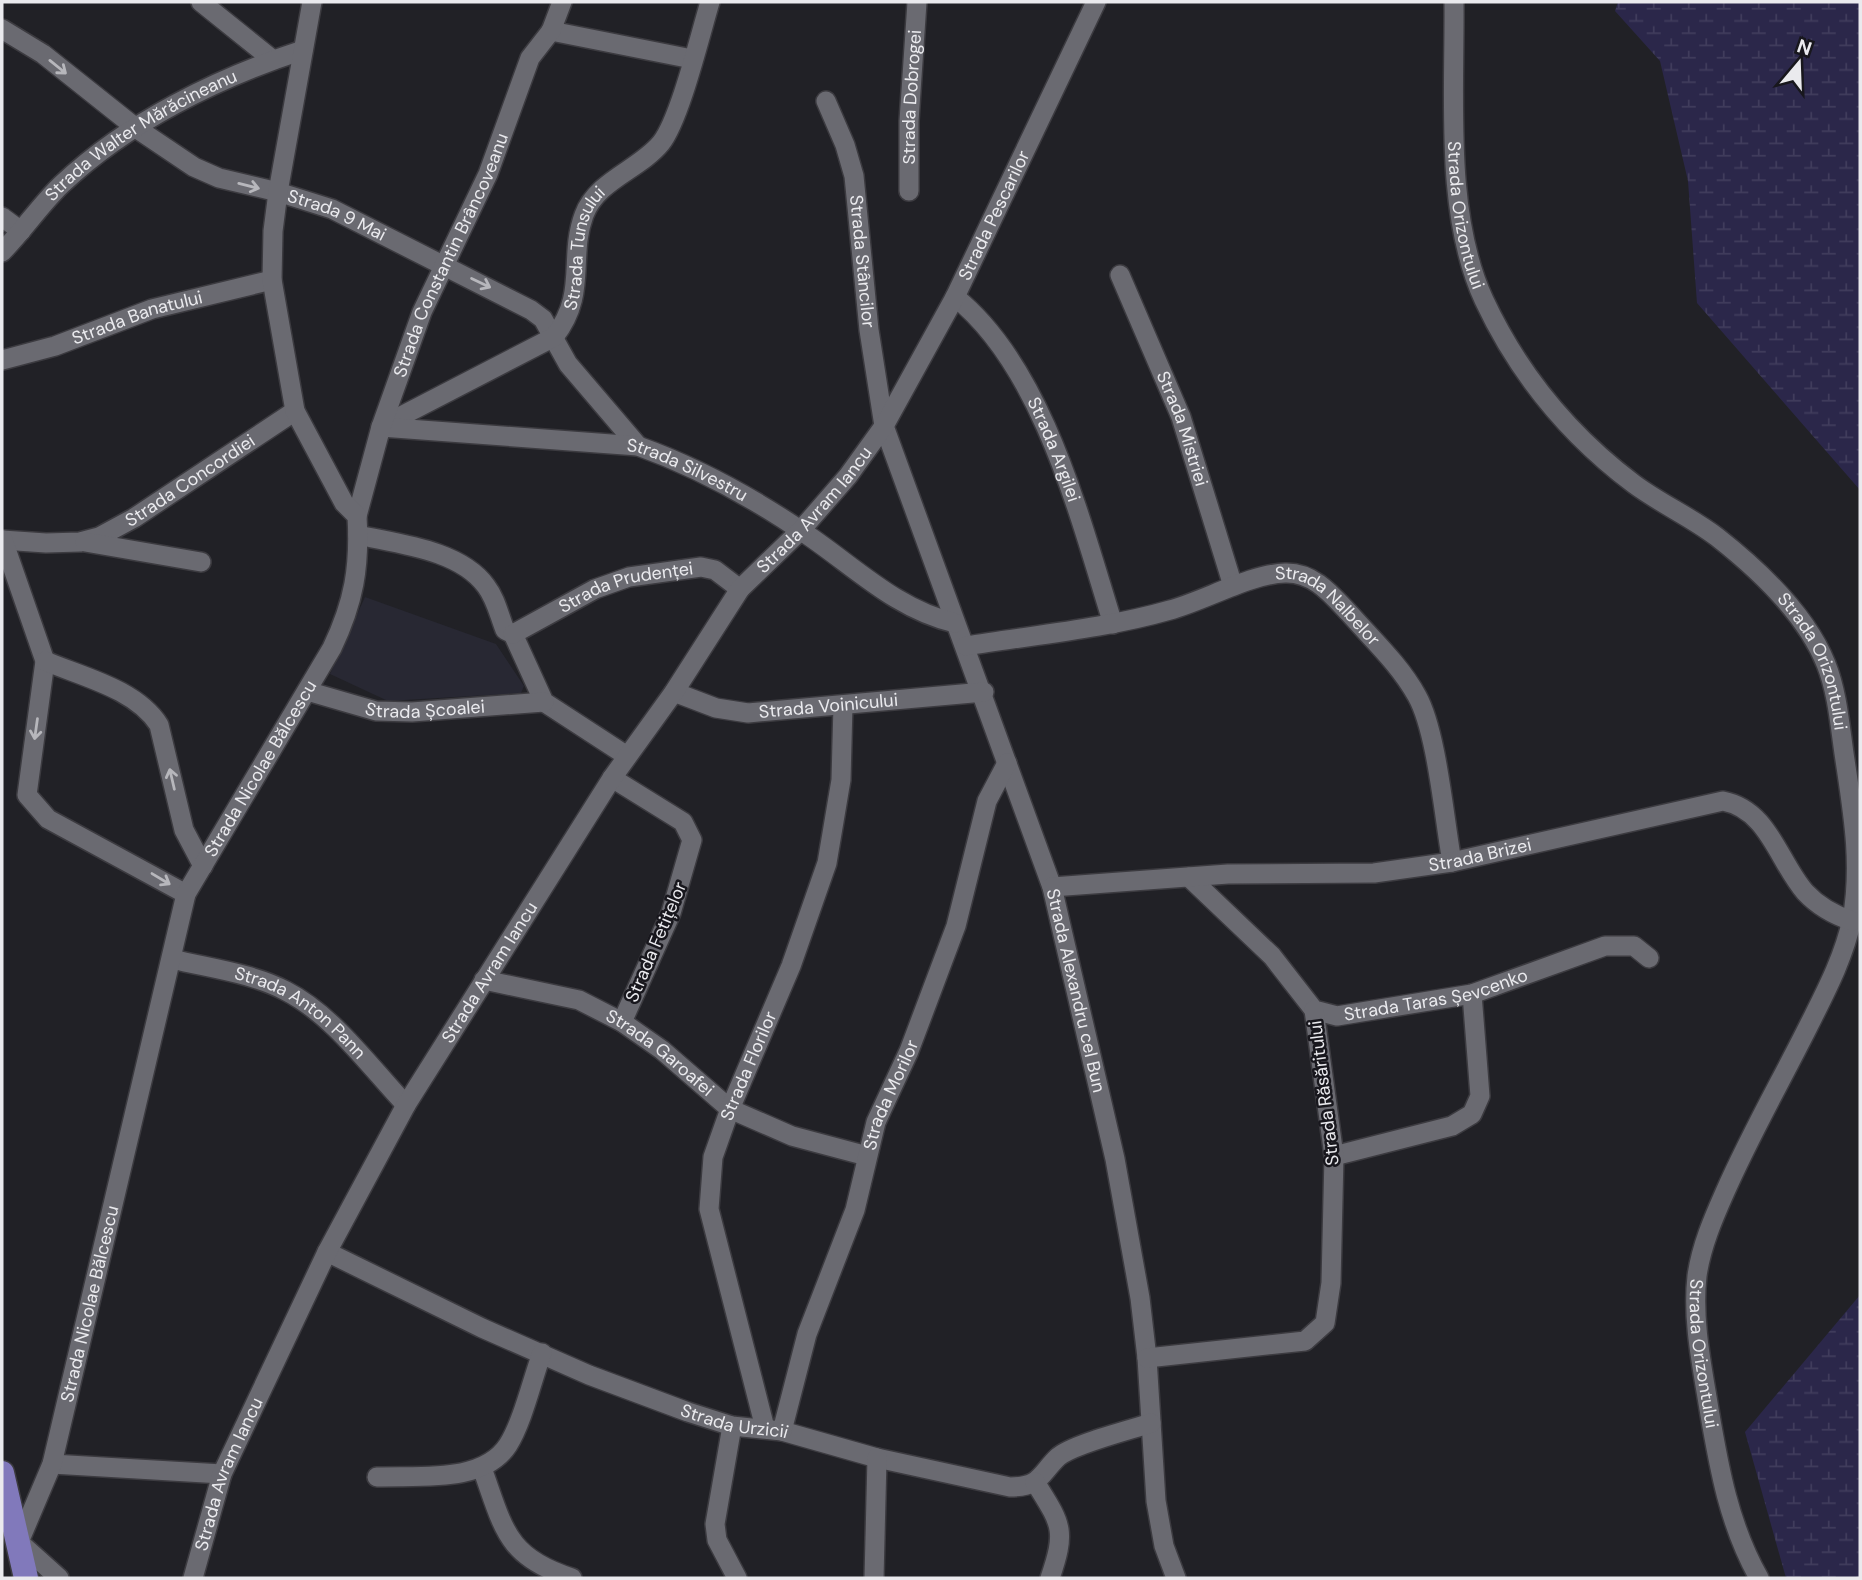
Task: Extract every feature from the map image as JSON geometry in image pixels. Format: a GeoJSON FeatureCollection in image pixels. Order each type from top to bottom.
{"type":"FeatureCollection","features":[{"type":"Feature","properties":{"kind":"main road"},"geometry":{"type":"LineString","coordinates":[[2,1473],[26,1578]]}},
{"type":"Feature","properties":{"kind":"street"},"geometry":{"type":"LineString","coordinates":[[201,2],[273,60]]}},
{"type":"Feature","properties":{"kind":"street"},"geometry":{"type":"LineString","coordinates":[[312,2],[273,231],[272,280],[295,411],[358,525],[466,567],[486,586],[505,630],[513,634],[544,702],[627,756]]}},
{"type":"Feature","properties":{"kind":"street","name":"Strada Constantin Brâncoveanu"},"geometry":{"type":"LineString","coordinates":[[358,525],[381,427],[407,351],[488,174],[530,58],[551,31],[562,2]]}},
{"type":"Feature","properties":{"kind":"street","name":"Strada Tunsului"},"geometry":{"type":"LineString","coordinates":[[554,337],[567,320],[572,302],[584,214],[595,196],[662,142],[674,117],[710,2]]}},
{"type":"Feature","properties":{"kind":"street","name":"Strada Dobrogei"},"geometry":{"type":"LineString","coordinates":[[909,191],[909,121],[917,2]]}},
{"type":"Feature","properties":{"kind":"street","name":"Strada Pescarilor"},"geometry":{"type":"LineString","coordinates":[[884,426],[955,297],[1096,2]]}},
{"type":"Feature","properties":{"kind":"street","name":"Strada Orizontului"},"geometry":{"type":"LineString","coordinates":[[1454,2],[1456,168],[1470,261],[1483,298],[1522,369],[1555,414],[1636,486],[1716,536],[1771,585],[1808,631],[1825,663],[1836,700],[1859,880],[1852,921],[1833,978],[1718,1208],[1697,1277],[1697,1332],[1726,1499],[1742,1548],[1759,1578]]}},
{"type":"Feature","properties":{"kind":"street","name":"Strada 9 Mai"},"geometry":{"type":"LineString","coordinates":[[2,29],[43,54],[136,128],[194,167],[238,184],[278,192],[332,209],[531,310],[543,319],[568,363],[638,446]]}},
{"type":"Feature","properties":{"kind":"street"},"geometry":{"type":"LineString","coordinates":[[551,31],[692,59]]}},
{"type":"Feature","properties":{"kind":"street","name":"Strada Walter Mărăcineanu"},"geometry":{"type":"LineString","coordinates":[[2,252],[61,186],[92,158],[136,128],[214,85],[303,50]]}},
{"type":"Feature","properties":{"kind":"street","name":"Strada Stâncilor"},"geometry":{"type":"LineString","coordinates":[[826,101],[845,145],[854,176],[869,330],[884,426]]}},
{"type":"Feature","properties":{"kind":"street"},"geometry":{"type":"LineString","coordinates":[[2,217],[21,231]]}},
{"type":"Feature","properties":{"kind":"street","name":"Strada Mistriei"},"geometry":{"type":"LineString","coordinates":[[1120,275],[1181,417],[1233,586]]}},
{"type":"Feature","properties":{"kind":"street","name":"Strada Banatului"},"geometry":{"type":"LineString","coordinates":[[2,360],[55,346],[152,309],[272,280]]}},
{"type":"Feature","properties":{"kind":"street","name":"Strada Argilei"},"geometry":{"type":"LineString","coordinates":[[955,297],[976,314],[993,333],[1024,383],[1059,461],[1113,624]]}},
{"type":"Feature","properties":{"kind":"street"},"geometry":{"type":"LineString","coordinates":[[381,427],[554,337]]}},
{"type":"Feature","properties":{"kind":"street","name":"Strada Concordiei"},"geometry":{"type":"LineString","coordinates":[[80,542],[99,537],[134,518],[295,411]]}},
{"type":"Feature","properties":{"kind":"street","name":"Strada Avram Iancu"},"geometry":{"type":"LineString","coordinates":[[193,1578],[222,1474],[327,1252],[407,1105],[612,778],[674,692],[740,589],[801,530],[856,466],[884,426]]}},
{"type":"Feature","properties":{"kind":"street","name":"Strada Alexandru cel Bun"},"geometry":{"type":"LineString","coordinates":[[884,426],[955,623],[984,692],[1052,887],[1115,1159],[1147,1358],[1158,1520],[1176,1578]]}},
{"type":"Feature","properties":{"kind":"street","name":"Strada Silvestru"},"geometry":{"type":"LineString","coordinates":[[381,427],[638,446],[671,458],[801,530],[876,586],[919,611],[955,623]]}},
{"type":"Feature","properties":{"kind":"street","name":"Strada Nicolae Bălcescu"},"geometry":{"type":"LineString","coordinates":[[19,1542],[52,1464],[186,894],[307,691],[349,613],[358,566],[358,525]]}},
{"type":"Feature","properties":{"kind":"street"},"geometry":{"type":"LineString","coordinates":[[2,540],[45,661],[27,795],[48,819],[141,867],[186,894]]}},
{"type":"Feature","properties":{"kind":"street","name":"Strada Concordiei"},"geometry":{"type":"LineString","coordinates":[[2,540],[80,542],[201,562]]}},
{"type":"Feature","properties":{"kind":"street","name":"Strada Prudenței"},"geometry":{"type":"LineString","coordinates":[[513,634],[595,589],[629,578],[701,567],[715,570],[740,589]]}},
{"type":"Feature","properties":{"kind":"street","name":"Strada Nalbelor"},"geometry":{"type":"LineString","coordinates":[[966,646],[1113,624],[1171,610],[1233,586],[1285,573],[1307,576],[1323,586],[1341,605],[1408,680],[1419,699],[1429,729],[1452,862]]}},
{"type":"Feature","properties":{"kind":"street"},"geometry":{"type":"LineString","coordinates":[[45,661],[128,696],[151,712],[159,726],[184,830],[203,866]]}},
{"type":"Feature","properties":{"kind":"street","name":"Strada Școalei"},"geometry":{"type":"LineString","coordinates":[[307,691],[376,711],[412,712],[544,702]]}},
{"type":"Feature","properties":{"kind":"street","name":"Strada Voinicului"},"geometry":{"type":"LineString","coordinates":[[674,692],[716,708],[748,713],[984,692]]}},
{"type":"Feature","properties":{"kind":"street","name":"Strada Florilor"},"geometry":{"type":"LineString","coordinates":[[773,1429],[709,1209],[713,1157],[730,1109],[791,966],[827,863],[841,780],[843,705]]}},
{"type":"Feature","properties":{"kind":"street","name":"Strada Morilor"},"geometry":{"type":"LineString","coordinates":[[773,1429],[845,1239],[876,1122],[909,1051],[956,926],[987,801],[1007,763]]}},
{"type":"Feature","properties":{"kind":"street","name":"Strada Fetițelor"},"geometry":{"type":"LineString","coordinates":[[612,778],[683,822],[692,840],[671,913],[622,1021]]}},
{"type":"Feature","properties":{"kind":"street","name":"Strada Brizei"},"geometry":{"type":"LineString","coordinates":[[1052,887],[1189,877],[1374,873],[1452,862],[1723,801],[1750,811],[1805,892],[1832,914],[1852,921]]}},
{"type":"Feature","properties":{"kind":"street"},"geometry":{"type":"LineString","coordinates":[[1189,877],[1272,956],[1314,1010]]}},
{"type":"Feature","properties":{"kind":"street","name":"Strada Taras Șevcenko"},"geometry":{"type":"LineString","coordinates":[[1314,1010],[1337,1016],[1472,994],[1605,946],[1634,946],[1649,958]]}},
{"type":"Feature","properties":{"kind":"street","name":"Strada Anton Pann"},"geometry":{"type":"LineString","coordinates":[[172,959],[285,990],[317,1014],[407,1105]]}},
{"type":"Feature","properties":{"kind":"street","name":"Strada Garoafei"},"geometry":{"type":"LineString","coordinates":[[484,980],[579,1000],[622,1021],[662,1049],[730,1109],[792,1136],[867,1156]]}},
{"type":"Feature","properties":{"kind":"street"},"geometry":{"type":"LineString","coordinates":[[1334,1156],[1452,1126],[1472,1114],[1480,1096],[1472,994]]}},
{"type":"Feature","properties":{"kind":"street","name":"Strada Răsăritului"},"geometry":{"type":"LineString","coordinates":[[1147,1358],[1305,1341],[1317,1334],[1325,1323],[1332,1260],[1334,1156],[1314,1010]]}},
{"type":"Feature","properties":{"kind":"street","name":"Strada Urzicii"},"geometry":{"type":"LineString","coordinates":[[327,1252],[482,1328],[589,1375],[732,1426],[773,1429],[877,1458],[1010,1486],[1024,1487],[1035,1482]]}},
{"type":"Feature","properties":{"kind":"street"},"geometry":{"type":"LineString","coordinates":[[377,1477],[482,1468],[497,1458],[509,1443],[541,1353]]}},
{"type":"Feature","properties":{"kind":"street"},"geometry":{"type":"LineString","coordinates":[[1050,1578],[1058,1555],[1060,1528],[1035,1482],[1066,1451],[1151,1423]]}},
{"type":"Feature","properties":{"kind":"street"},"geometry":{"type":"LineString","coordinates":[[732,1426],[715,1524],[717,1540],[737,1578]]}},
{"type":"Feature","properties":{"kind":"street"},"geometry":{"type":"LineString","coordinates":[[874,1578],[877,1458]]}},
{"type":"Feature","properties":{"kind":"street"},"geometry":{"type":"LineString","coordinates":[[52,1464],[222,1474]]}},
{"type":"Feature","properties":{"kind":"street"},"geometry":{"type":"LineString","coordinates":[[482,1468],[513,1543],[528,1560],[572,1578]]}},
{"type":"Feature","properties":{"kind":"street"},"geometry":{"type":"LineString","coordinates":[[19,1542],[59,1578]]}},
{"type":"Feature","properties":{"kind":"shaded area"},"geometry":{"type":"Polygon","coordinates":[[[365,597],[496,644],[524,686],[521,693],[388,701],[330,674],[365,597]]]}},
{"type":"Feature","properties":{"kind":"green space"},"geometry":{"type":"Polygon","coordinates":[[[1618,2],[1860,2],[1860,490],[1697,303],[1688,181],[1660,61],[1615,11],[1618,2]]]}},
{"type":"Feature","properties":{"kind":"green space"},"geometry":{"type":"Polygon","coordinates":[[[1860,1295],[1860,1578],[1786,1578],[1745,1432],[1860,1295]]]}}]}
